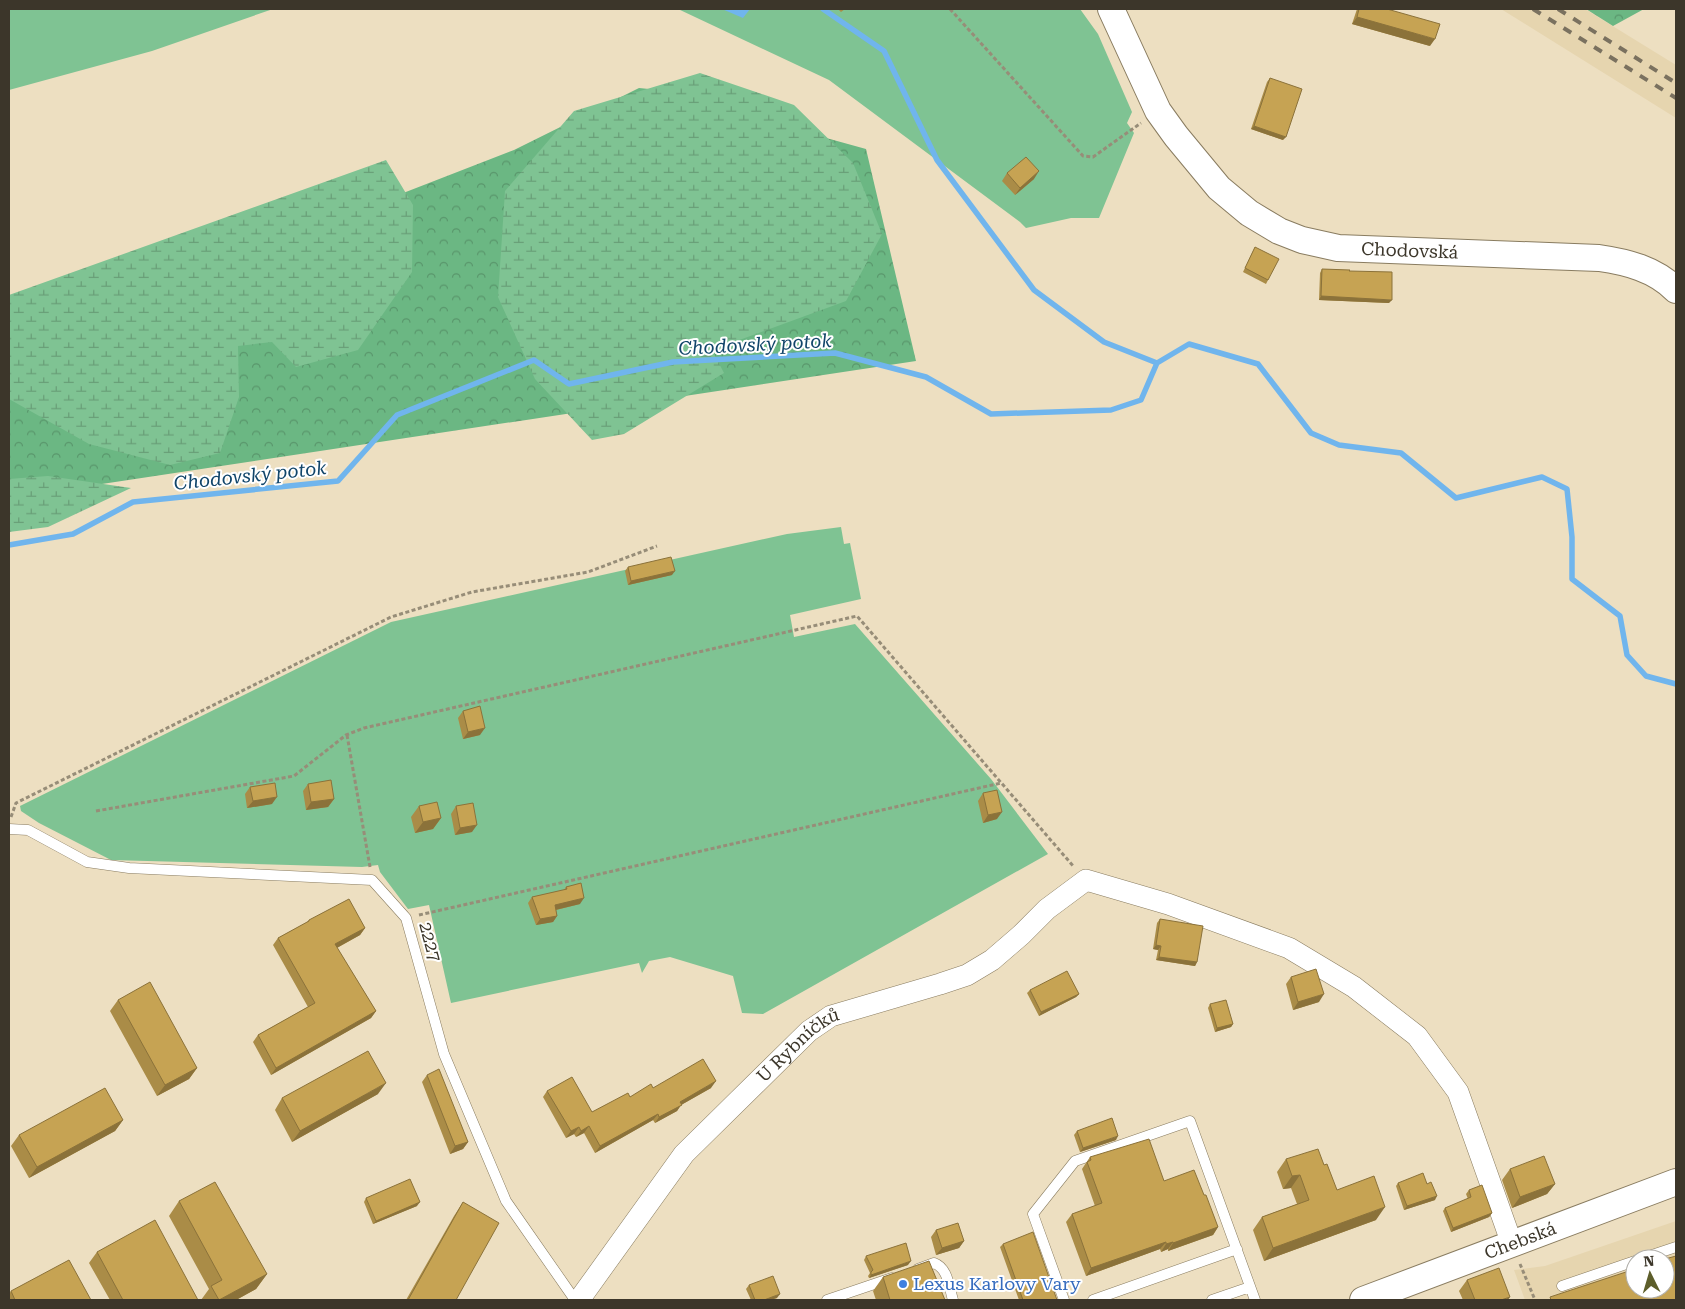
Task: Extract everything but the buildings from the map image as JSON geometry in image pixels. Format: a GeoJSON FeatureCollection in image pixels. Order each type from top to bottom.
{"type":"FeatureCollection","features":[{"type":"Feature","properties":{"kind":"street","name":"Chodovská"},"geometry":{"type":"LineString","coordinates":[[1111,9],[1158,111],[1176,136],[1219,188],[1249,213],[1279,231],[1302,240],[1338,248],[1599,258],[1621,261],[1654,273],[1676,290]]}},
{"type":"Feature","properties":{"kind":"street"},"geometry":{"type":"LineString","coordinates":[[1086,880],[1168,904],[1289,948],[1354,987],[1417,1036],[1458,1092],[1512,1244]]}},
{"type":"Feature","properties":{"kind":"street","name":"U Rybníčků"},"geometry":{"type":"LineString","coordinates":[[579,1300],[684,1154],[809,1031],[832,1016],[967,975],[992,960],[1047,909],[1086,880]]}},
{"type":"Feature","properties":{"kind":"street","name":"Chebská"},"geometry":{"type":"LineString","coordinates":[[1363,1300],[1676,1182]]}},
{"type":"Feature","properties":{"kind":"lane"},"geometry":{"type":"LineString","coordinates":[[9,830],[28,830],[87,862],[129,868],[372,880]]}},
{"type":"Feature","properties":{"kind":"lane","name":"2227"},"geometry":{"type":"LineString","coordinates":[[372,880],[406,918],[444,1054],[506,1201],[575,1300]]}},
{"type":"Feature","properties":{"kind":"lane"},"geometry":{"type":"LineString","coordinates":[[1064,1300],[1033,1214],[1074,1161],[1190,1121],[1255,1300]]}},
{"type":"Feature","properties":{"kind":"lane"},"geometry":{"type":"LineString","coordinates":[[1093,1300],[1237,1249]]}},
{"type":"Feature","properties":{"kind":"lane"},"geometry":{"type":"LineString","coordinates":[[827,1300],[934,1263],[944,1270],[953,1300]]}},
{"type":"Feature","properties":{"kind":"lane"},"geometry":{"type":"LineString","coordinates":[[1562,1286],[1625,1264]]}},
{"type":"Feature","properties":{"kind":"lane"},"geometry":{"type":"LineString","coordinates":[[1212,1300],[1250,1287]]}},
{"type":"Feature","properties":{"kind":"path"},"geometry":{"type":"LineString","coordinates":[[950,9],[1083,156],[1093,157],[1158,111]]}},
{"type":"Feature","properties":{"kind":"path"},"geometry":{"type":"LineString","coordinates":[[9,821],[16,803],[391,617],[472,592],[588,572],[657,546]]}},
{"type":"Feature","properties":{"kind":"path"},"geometry":{"type":"LineString","coordinates":[[96,811],[294,776],[346,735],[373,726],[857,616],[1086,880]]}},
{"type":"Feature","properties":{"kind":"path"},"geometry":{"type":"LineString","coordinates":[[346,735],[372,880]]}},
{"type":"Feature","properties":{"kind":"path"},"geometry":{"type":"LineString","coordinates":[[406,918],[1001,783]]}},
{"type":"Feature","properties":{"kind":"path"},"geometry":{"type":"LineString","coordinates":[[1512,1244],[1535,1300]]}},
{"type":"Feature","properties":{"kind":"shaded area"},"geometry":{"type":"Polygon","coordinates":[[[1501,9],[1585,9],[1676,65],[1676,118],[1501,9]]]}},
{"type":"Feature","properties":{"kind":"shaded area"},"geometry":{"type":"Polygon","coordinates":[[[1676,1221],[1676,1300],[1525,1300],[1514,1270],[1545,1266],[1676,1221]]]}},
{"type":"Feature","properties":{"kind":"green space"},"geometry":{"type":"Polygon","coordinates":[[[9,9],[273,9],[152,51],[9,90],[9,9]]]}},
{"type":"Feature","properties":{"kind":"green space"},"geometry":{"type":"Polygon","coordinates":[[[678,9],[1080,9],[1098,34],[1132,112],[1127,123],[1134,133],[1099,218],[1071,218],[1026,228],[829,80],[678,9]]]}},
{"type":"Feature","properties":{"kind":"green space"},"geometry":{"type":"Polygon","coordinates":[[[1586,9],[1644,9],[1613,26],[1586,9]]]}},
{"type":"Feature","properties":{"kind":"green space"},"geometry":{"type":"Polygon","coordinates":[[[700,73],[794,105],[853,163],[882,234],[846,301],[712,350],[724,373],[624,434],[592,440],[535,379],[498,297],[505,191],[574,111],[700,73]]]}},
{"type":"Feature","properties":{"kind":"green space"},"geometry":{"type":"Polygon","coordinates":[[[639,88],[649,89],[866,149],[916,361],[9,498],[9,346],[514,150],[639,88]]]}},
{"type":"Feature","properties":{"kind":"green space"},"geometry":{"type":"Polygon","coordinates":[[[386,160],[413,205],[412,272],[358,350],[296,367],[272,342],[238,346],[239,397],[220,453],[170,465],[89,444],[9,399],[9,295],[386,160]]]}},
{"type":"Feature","properties":{"kind":"green space"},"geometry":{"type":"Polygon","coordinates":[[[48,476],[131,488],[48,527],[9,532],[9,479],[48,476]]]}},
{"type":"Feature","properties":{"kind":"green space"},"geometry":{"type":"Polygon","coordinates":[[[841,527],[844,544],[850,543],[861,599],[790,615],[794,637],[855,624],[991,779],[1048,854],[763,1014],[742,1013],[733,976],[670,957],[649,961],[642,973],[639,963],[451,1003],[429,905],[408,909],[380,872],[378,865],[362,867],[111,860],[39,823],[21,811],[20,806],[391,622],[787,534],[841,527]]]}},
{"type":"Feature","properties":{"kind":"water"},"geometry":{"type":"Polygon","coordinates":[[[722,9],[750,9],[743,18],[722,9]]]}},
{"type":"Feature","properties":{"kind":"waterway"},"geometry":{"type":"LineString","coordinates":[[823,9],[884,51],[937,160],[1034,290],[1104,342],[1157,363]]}},
{"type":"Feature","properties":{"kind":"waterway","name":"Chodovský potok"},"geometry":{"type":"LineString","coordinates":[[9,545],[73,534],[133,502],[338,481],[397,415],[534,360],[569,384],[673,362],[835,353],[926,377],[991,414],[1111,410],[1141,400],[1157,363],[1189,344],[1258,364],[1311,433],[1339,445],[1401,453],[1456,498],[1542,477],[1567,489],[1572,537],[1572,579],[1620,616],[1627,655],[1646,676],[1676,684]]}},
{"type":"Feature","properties":{"kind":"railway"},"geometry":{"type":"LineString","coordinates":[[1533,9],[1676,98]]}},
{"type":"Feature","properties":{"kind":"railway"},"geometry":{"type":"LineString","coordinates":[[1558,9],[1676,83]]}},
{"type":"Feature","properties":{"kind":"place","name":"Lexus Karlovy Vary"},"geometry":{"type":"Point","coordinates":[903,1284]}}]}
